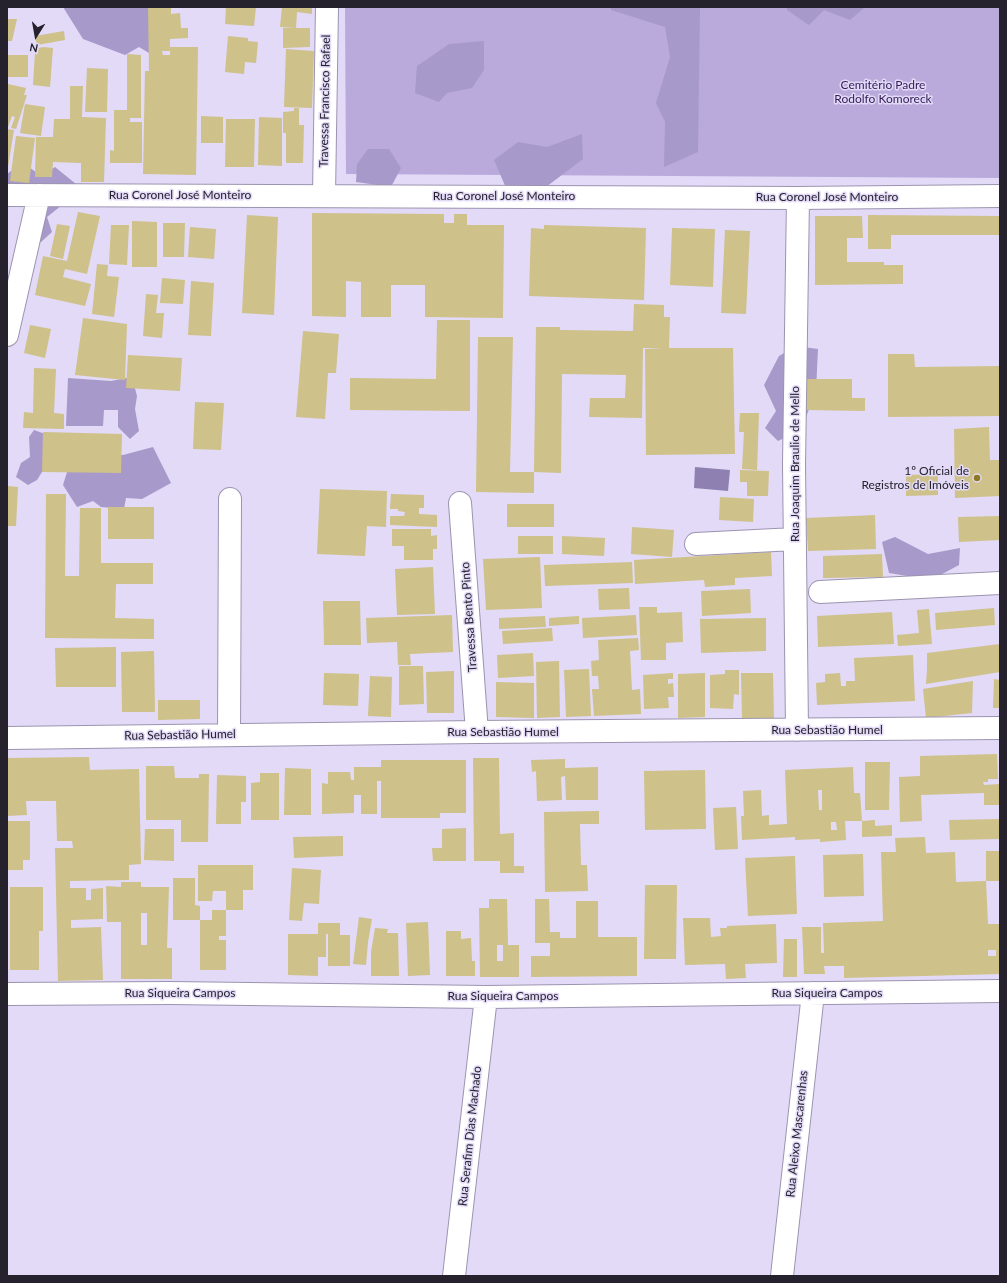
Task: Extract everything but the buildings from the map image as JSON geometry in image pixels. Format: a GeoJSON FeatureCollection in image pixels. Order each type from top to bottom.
{"type":"FeatureCollection","features":[{"type":"Feature","properties":{"kind":"street","name":"Travessa Francisco Rafael"},"geometry":{"type":"LineString","coordinates":[[324,195],[327,7]]}},
{"type":"Feature","properties":{"kind":"street","name":"Rua Coronel José Monteiro"},"geometry":{"type":"LineString","coordinates":[[7,194],[798,198],[1000,196]]}},
{"type":"Feature","properties":{"kind":"street"},"geometry":{"type":"LineString","coordinates":[[7,335],[39,195]]}},
{"type":"Feature","properties":{"kind":"street","name":"Rua Joaquim Braulio de Mello"},"geometry":{"type":"LineString","coordinates":[[797,730],[794,464],[798,198]]}},
{"type":"Feature","properties":{"kind":"street"},"geometry":{"type":"LineString","coordinates":[[229,735],[230,499]]}},
{"type":"Feature","properties":{"kind":"street","name":"Travessa Bento Pinto"},"geometry":{"type":"LineString","coordinates":[[460,503],[477,732]]}},
{"type":"Feature","properties":{"kind":"street"},"geometry":{"type":"LineString","coordinates":[[696,544],[795,539]]}},
{"type":"Feature","properties":{"kind":"street"},"geometry":{"type":"LineString","coordinates":[[820,592],[1000,583]]}},
{"type":"Feature","properties":{"kind":"street","name":"Rua Sebastião Humel"},"geometry":{"type":"LineString","coordinates":[[7,738],[477,732],[1000,728]]}},
{"type":"Feature","properties":{"kind":"street","name":"Rua Siqueira Campos"},"geometry":{"type":"LineString","coordinates":[[7,994],[170,993],[486,997],[1000,992]]}},
{"type":"Feature","properties":{"kind":"street","name":"Rua Aleixo Mascarenhas"},"geometry":{"type":"LineString","coordinates":[[782,1276],[813,993]]}},
{"type":"Feature","properties":{"kind":"street","name":"Rua Serafim Dias Machado"},"geometry":{"type":"LineString","coordinates":[[454,1276],[486,997]]}},
{"type":"Feature","properties":{"kind":"green space","name":"Cemitério Padre Rodolfo Komoreck"},"geometry":{"type":"Polygon","coordinates":[[[345,7],[1000,7],[1000,178],[346,174],[345,7]]]}},
{"type":"Feature","properties":{"kind":"shaded area"},"geometry":{"type":"Polygon","coordinates":[[[63,7],[156,7],[149,53],[139,47],[125,55],[83,39],[63,7]]]}},
{"type":"Feature","properties":{"kind":"shaded area"},"geometry":{"type":"Polygon","coordinates":[[[611,7],[700,7],[698,152],[664,167],[665,122],[656,103],[670,57],[665,27],[611,10],[611,7]]]}},
{"type":"Feature","properties":{"kind":"shaded area"},"geometry":{"type":"Polygon","coordinates":[[[787,7],[865,7],[850,20],[824,10],[809,25],[787,10],[787,7]]]}},
{"type":"Feature","properties":{"kind":"shaded area"},"geometry":{"type":"Polygon","coordinates":[[[484,41],[484,70],[472,88],[447,93],[439,102],[415,93],[417,66],[449,44],[484,41]]]}},
{"type":"Feature","properties":{"kind":"shaded area"},"geometry":{"type":"Polygon","coordinates":[[[582,134],[583,159],[546,187],[506,188],[494,160],[518,142],[547,147],[582,134]]]}},
{"type":"Feature","properties":{"kind":"shaded area"},"geometry":{"type":"Polygon","coordinates":[[[368,149],[389,149],[401,168],[391,187],[356,182],[357,164],[368,149]]]}},
{"type":"Feature","properties":{"kind":"shaded area"},"geometry":{"type":"Polygon","coordinates":[[[29,167],[41,176],[55,167],[76,184],[71,198],[47,217],[52,232],[41,242],[28,237],[33,202],[7,191],[7,174],[14,169],[29,167]]]}},
{"type":"Feature","properties":{"kind":"shaded area"},"geometry":{"type":"Polygon","coordinates":[[[796,346],[818,349],[816,391],[801,430],[778,441],[765,428],[776,411],[764,385],[779,356],[796,346]]]}},
{"type":"Feature","properties":{"kind":"shaded area"},"geometry":{"type":"Polygon","coordinates":[[[132,377],[137,396],[135,409],[139,431],[130,439],[118,427],[118,410],[104,410],[103,426],[66,426],[68,378],[111,381],[132,377]]]}},
{"type":"Feature","properties":{"kind":"shaded area"},"geometry":{"type":"Polygon","coordinates":[[[34,430],[48,435],[47,464],[37,480],[28,485],[16,477],[21,463],[30,457],[29,437],[34,430]]]}},
{"type":"Feature","properties":{"kind":"shaded area"},"geometry":{"type":"Polygon","coordinates":[[[153,447],[171,483],[142,499],[126,498],[124,509],[101,507],[93,501],[77,507],[63,485],[67,472],[100,453],[123,455],[153,447]]]}},
{"type":"Feature","properties":{"kind":"shaded area"},"geometry":{"type":"Polygon","coordinates":[[[695,467],[730,470],[728,491],[694,488],[695,467]]]}},
{"type":"Feature","properties":{"kind":"shaded area"},"geometry":{"type":"Polygon","coordinates":[[[895,537],[928,554],[960,548],[959,565],[931,580],[889,573],[882,542],[895,537]]]}},
{"type":"Feature","properties":{"kind":"place","name":"1º Oficial de Registros de Imóveis"},"geometry":{"type":"Point","coordinates":[977,478]}}]}
